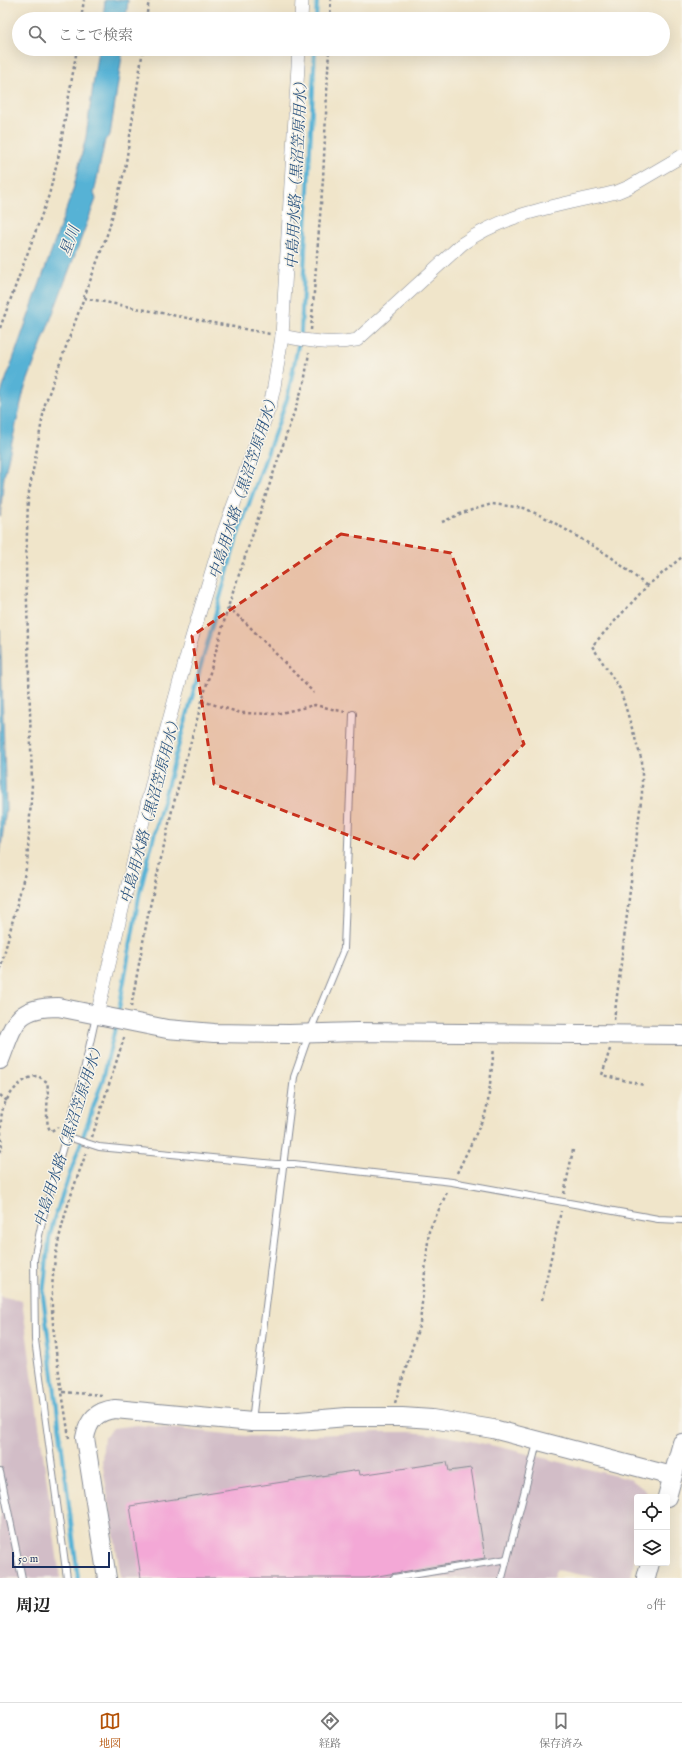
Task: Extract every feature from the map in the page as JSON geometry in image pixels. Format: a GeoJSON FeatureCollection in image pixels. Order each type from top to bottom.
{"type":"FeatureCollection","features":[{"type":"Feature","properties":{"kind":"street"},"geometry":{"type":"LineString","coordinates":[[301,12],[302,0]]}},
{"type":"Feature","properties":{"kind":"street"},"geometry":{"type":"LineString","coordinates":[[102,1016],[155,771],[209,579],[223,534],[270,405],[287,337],[299,56]]}},
{"type":"Feature","properties":{"kind":"street"},"geometry":{"type":"LineString","coordinates":[[287,337],[310,341],[340,343],[357,340],[462,244],[478,233],[495,224],[528,213],[618,192],[682,156]]}},
{"type":"Feature","properties":{"kind":"street"},"geometry":{"type":"LineString","coordinates":[[0,1060],[17,1020],[32,1009],[42,1007],[58,1007],[167,1029],[214,1033],[309,1034],[357,1032],[682,1035]]}},
{"type":"Feature","properties":{"kind":"street"},"geometry":{"type":"LineString","coordinates":[[107,1578],[85,1438],[87,1427],[91,1419],[97,1414],[106,1410],[115,1409],[252,1422],[287,1422],[347,1417],[432,1419],[472,1425],[672,1476]]}},
{"type":"Feature","properties":{"kind":"street"},"geometry":{"type":"LineString","coordinates":[[667,1494],[682,1443]]}},
{"type":"Feature","properties":{"kind":"street"},"geometry":{"type":"LineString","coordinates":[[646,1578],[649,1566]]}},
{"type":"Feature","properties":{"kind":"lane"},"geometry":{"type":"LineString","coordinates":[[252,1422],[294,1077],[309,1034],[344,949],[353,714]]}},
{"type":"Feature","properties":{"kind":"lane"},"geometry":{"type":"LineString","coordinates":[[67,1578],[35,1340],[34,1259],[43,1216],[60,1160],[65,1136],[102,1016]]}},
{"type":"Feature","properties":{"kind":"lane"},"geometry":{"type":"LineString","coordinates":[[65,1136],[88,1142],[99,1147],[283,1164],[452,1182],[658,1219],[682,1220]]}},
{"type":"Feature","properties":{"kind":"lane"},"geometry":{"type":"LineString","coordinates":[[502,1578],[538,1441]]}},
{"type":"Feature","properties":{"kind":"lane"},"geometry":{"type":"LineString","coordinates":[[0,1472],[22,1578]]}},
{"type":"Feature","properties":{"kind":"lane"},"geometry":{"type":"LineString","coordinates":[[394,1578],[507,1559]]}},
{"type":"Feature","properties":{"kind":"path"},"geometry":{"type":"LineString","coordinates":[[83,12],[84,0]]}},
{"type":"Feature","properties":{"kind":"path"},"geometry":{"type":"LineString","coordinates":[[147,12],[149,0]]}},
{"type":"Feature","properties":{"kind":"path"},"geometry":{"type":"LineString","coordinates":[[330,12],[331,0]]}},
{"type":"Feature","properties":{"kind":"path"},"geometry":{"type":"LineString","coordinates":[[0,328],[49,195],[59,154],[76,56]]}},
{"type":"Feature","properties":{"kind":"path"},"geometry":{"type":"LineString","coordinates":[[0,970],[27,865],[32,784],[26,567],[28,498],[45,404],[108,232],[125,169],[142,56]]}},
{"type":"Feature","properties":{"kind":"path"},"geometry":{"type":"LineString","coordinates":[[88,1142],[128,1020],[148,915],[173,806],[228,607],[304,383],[310,341],[323,179],[329,56]]}},
{"type":"Feature","properties":{"kind":"path"},"geometry":{"type":"LineString","coordinates":[[84,298],[287,337]]}},
{"type":"Feature","properties":{"kind":"path"},"geometry":{"type":"LineString","coordinates":[[442,522],[462,513],[492,504],[524,508],[548,519],[611,557],[647,586]]}},
{"type":"Feature","properties":{"kind":"path"},"geometry":{"type":"LineString","coordinates":[[644,1085],[602,1074],[613,1035],[642,793],[642,761],[620,689],[592,646],[647,586],[682,557]]}},
{"type":"Feature","properties":{"kind":"path"},"geometry":{"type":"LineString","coordinates":[[228,607],[314,693]]}},
{"type":"Feature","properties":{"kind":"path"},"geometry":{"type":"LineString","coordinates":[[202,701],[241,713],[276,714],[315,705],[353,714]]}},
{"type":"Feature","properties":{"kind":"path"},"geometry":{"type":"LineString","coordinates":[[391,1417],[420,1323],[429,1231],[432,1222],[485,1115],[488,1102],[495,1034]]}},
{"type":"Feature","properties":{"kind":"path"},"geometry":{"type":"LineString","coordinates":[[0,1152],[2,1148],[2,1112],[14,1091],[27,1077],[38,1076],[43,1078],[46,1082],[48,1089],[48,1128],[51,1131],[58,1127]]}},
{"type":"Feature","properties":{"kind":"path"},"geometry":{"type":"LineString","coordinates":[[0,1095],[7,1101]]}},
{"type":"Feature","properties":{"kind":"path"},"geometry":{"type":"LineString","coordinates":[[70,1446],[54,1331],[52,1307],[53,1273],[59,1236],[66,1211],[88,1149]]}},
{"type":"Feature","properties":{"kind":"path"},"geometry":{"type":"LineString","coordinates":[[542,1300],[573,1150]]}},
{"type":"Feature","properties":{"kind":"highlighted area"},"geometry":{"type":"Polygon","coordinates":[[[341,534],[451,553],[524,744],[413,860],[214,784],[192,636],[341,534]]]}},
{"type":"Feature","properties":{"kind":"shaded area"},"geometry":{"type":"Polygon","coordinates":[[[0,1296],[22,1301],[60,1578],[0,1578],[0,1296]]]}},
{"type":"Feature","properties":{"kind":"shaded area"},"geometry":{"type":"Polygon","coordinates":[[[137,1425],[247,1436],[276,1437],[410,1432],[447,1436],[504,1448],[632,1480],[647,1492],[647,1494],[634,1494],[634,1562],[631,1578],[597,1578],[556,1570],[553,1578],[121,1578],[102,1461],[104,1437],[113,1428],[137,1425]]]}},
{"type":"Feature","properties":{"kind":"water"},"geometry":{"type":"Polygon","coordinates":[[[105,0],[128,0],[127,12],[104,12],[105,0]]]}},
{"type":"Feature","properties":{"kind":"water","name":"星川"},"geometry":{"type":"Polygon","coordinates":[[[97,56],[122,56],[110,135],[105,140],[94,193],[96,199],[24,390],[4,477],[0,516],[0,396],[73,190],[86,137],[97,56]]]}},
{"type":"Feature","properties":{"kind":"water"},"geometry":{"type":"Polygon","coordinates":[[[0,629],[6,809],[0,854],[0,629]]]}},
{"type":"Feature","properties":{"kind":"building"},"geometry":{"type":"Polygon","coordinates":[[[447,1462],[449,1471],[471,1468],[485,1558],[366,1578],[141,1578],[130,1506],[359,1470],[360,1475],[447,1462]]]}},
{"type":"Feature","properties":{"kind":"waterway","name":"中島用水路（黒沼笠原用水）"},"geometry":{"type":"LineString","coordinates":[[316,12],[317,0]]}},
{"type":"Feature","properties":{"kind":"waterway","name":"中島用水路（黒沼笠原用水）"},"geometry":{"type":"LineString","coordinates":[[118,1015],[140,891],[161,808],[237,537],[287,399],[301,331],[315,56]]}},
{"type":"Feature","properties":{"kind":"waterway","name":"中島用水路（黒沼笠原用水）"},"geometry":{"type":"LineString","coordinates":[[78,1578],[43,1295],[49,1239],[54,1219],[103,1079],[116,1024]]}}]}
